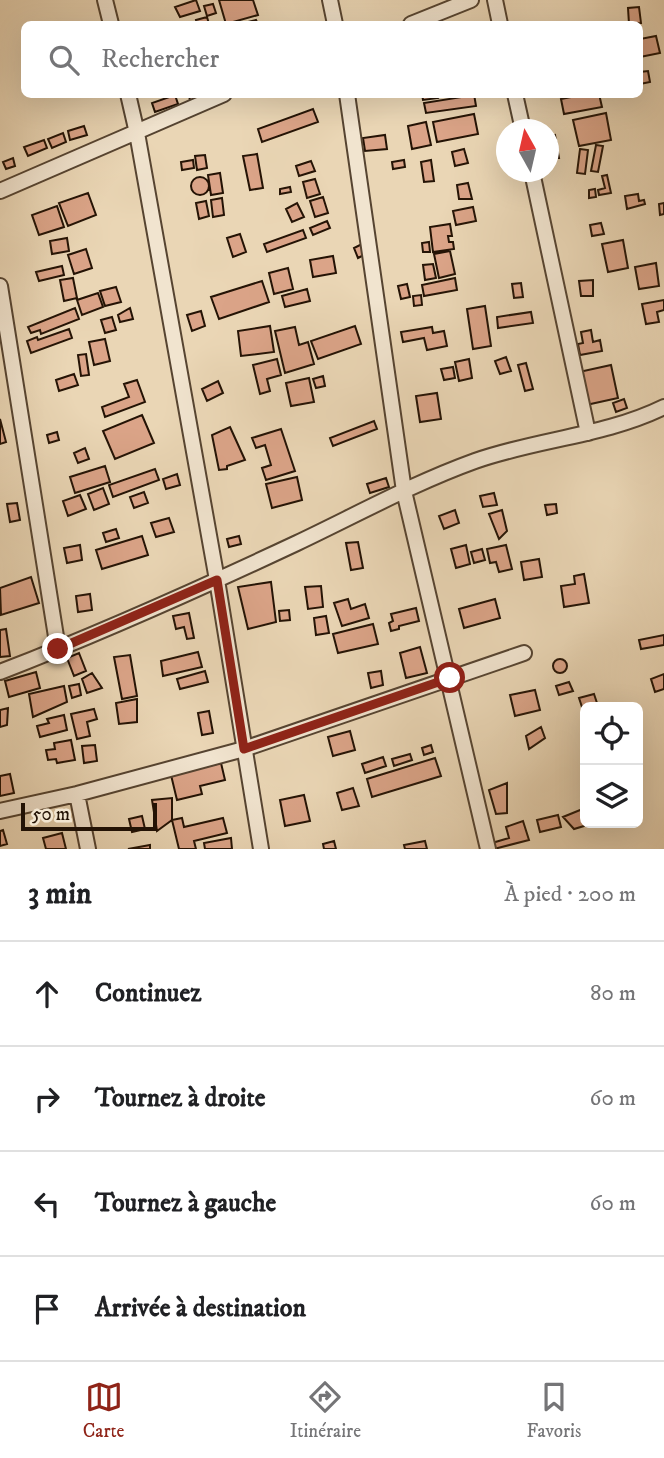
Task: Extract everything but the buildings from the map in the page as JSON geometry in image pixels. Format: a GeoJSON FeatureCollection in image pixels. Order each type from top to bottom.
{"type":"FeatureCollection","features":[{"type":"Feature","properties":{"kind":"street"},"geometry":{"type":"LineString","coordinates":[[105,0],[110,21]]}},
{"type":"Feature","properties":{"kind":"street"},"geometry":{"type":"LineString","coordinates":[[330,0],[334,21]]}},
{"type":"Feature","properties":{"kind":"street"},"geometry":{"type":"LineString","coordinates":[[418,21],[471,0]]}},
{"type":"Feature","properties":{"kind":"street"},"geometry":{"type":"LineString","coordinates":[[495,0],[499,21]]}},
{"type":"Feature","properties":{"kind":"street"},"geometry":{"type":"LineString","coordinates":[[129,98],[217,580],[261,849]]}},
{"type":"Feature","properties":{"kind":"street"},"geometry":{"type":"LineString","coordinates":[[0,191],[215,98]]}},
{"type":"Feature","properties":{"kind":"street"},"geometry":{"type":"LineString","coordinates":[[348,98],[404,491],[488,849]]}},
{"type":"Feature","properties":{"kind":"street"},"geometry":{"type":"LineString","coordinates":[[516,98],[521,119]]}},
{"type":"Feature","properties":{"kind":"street"},"geometry":{"type":"LineString","coordinates":[[534,182],[588,433]]}},
{"type":"Feature","properties":{"kind":"street"},"geometry":{"type":"LineString","coordinates":[[0,286],[58,649]]}},
{"type":"Feature","properties":{"kind":"street"},"geometry":{"type":"LineString","coordinates":[[0,672],[217,580],[404,491],[475,461],[528,444],[588,433],[644,417],[664,407]]}},
{"type":"Feature","properties":{"kind":"street"},"geometry":{"type":"LineString","coordinates":[[0,811],[76,794],[244,749],[524,653]]}},
{"type":"Feature","properties":{"kind":"street"},"geometry":{"type":"LineString","coordinates":[[76,794],[88,849]]}},
{"type":"Feature","properties":{"kind":"route"},"geometry":{"type":"LineString","coordinates":[[58,649],[217,580],[244,749],[450,678]]}}]}
